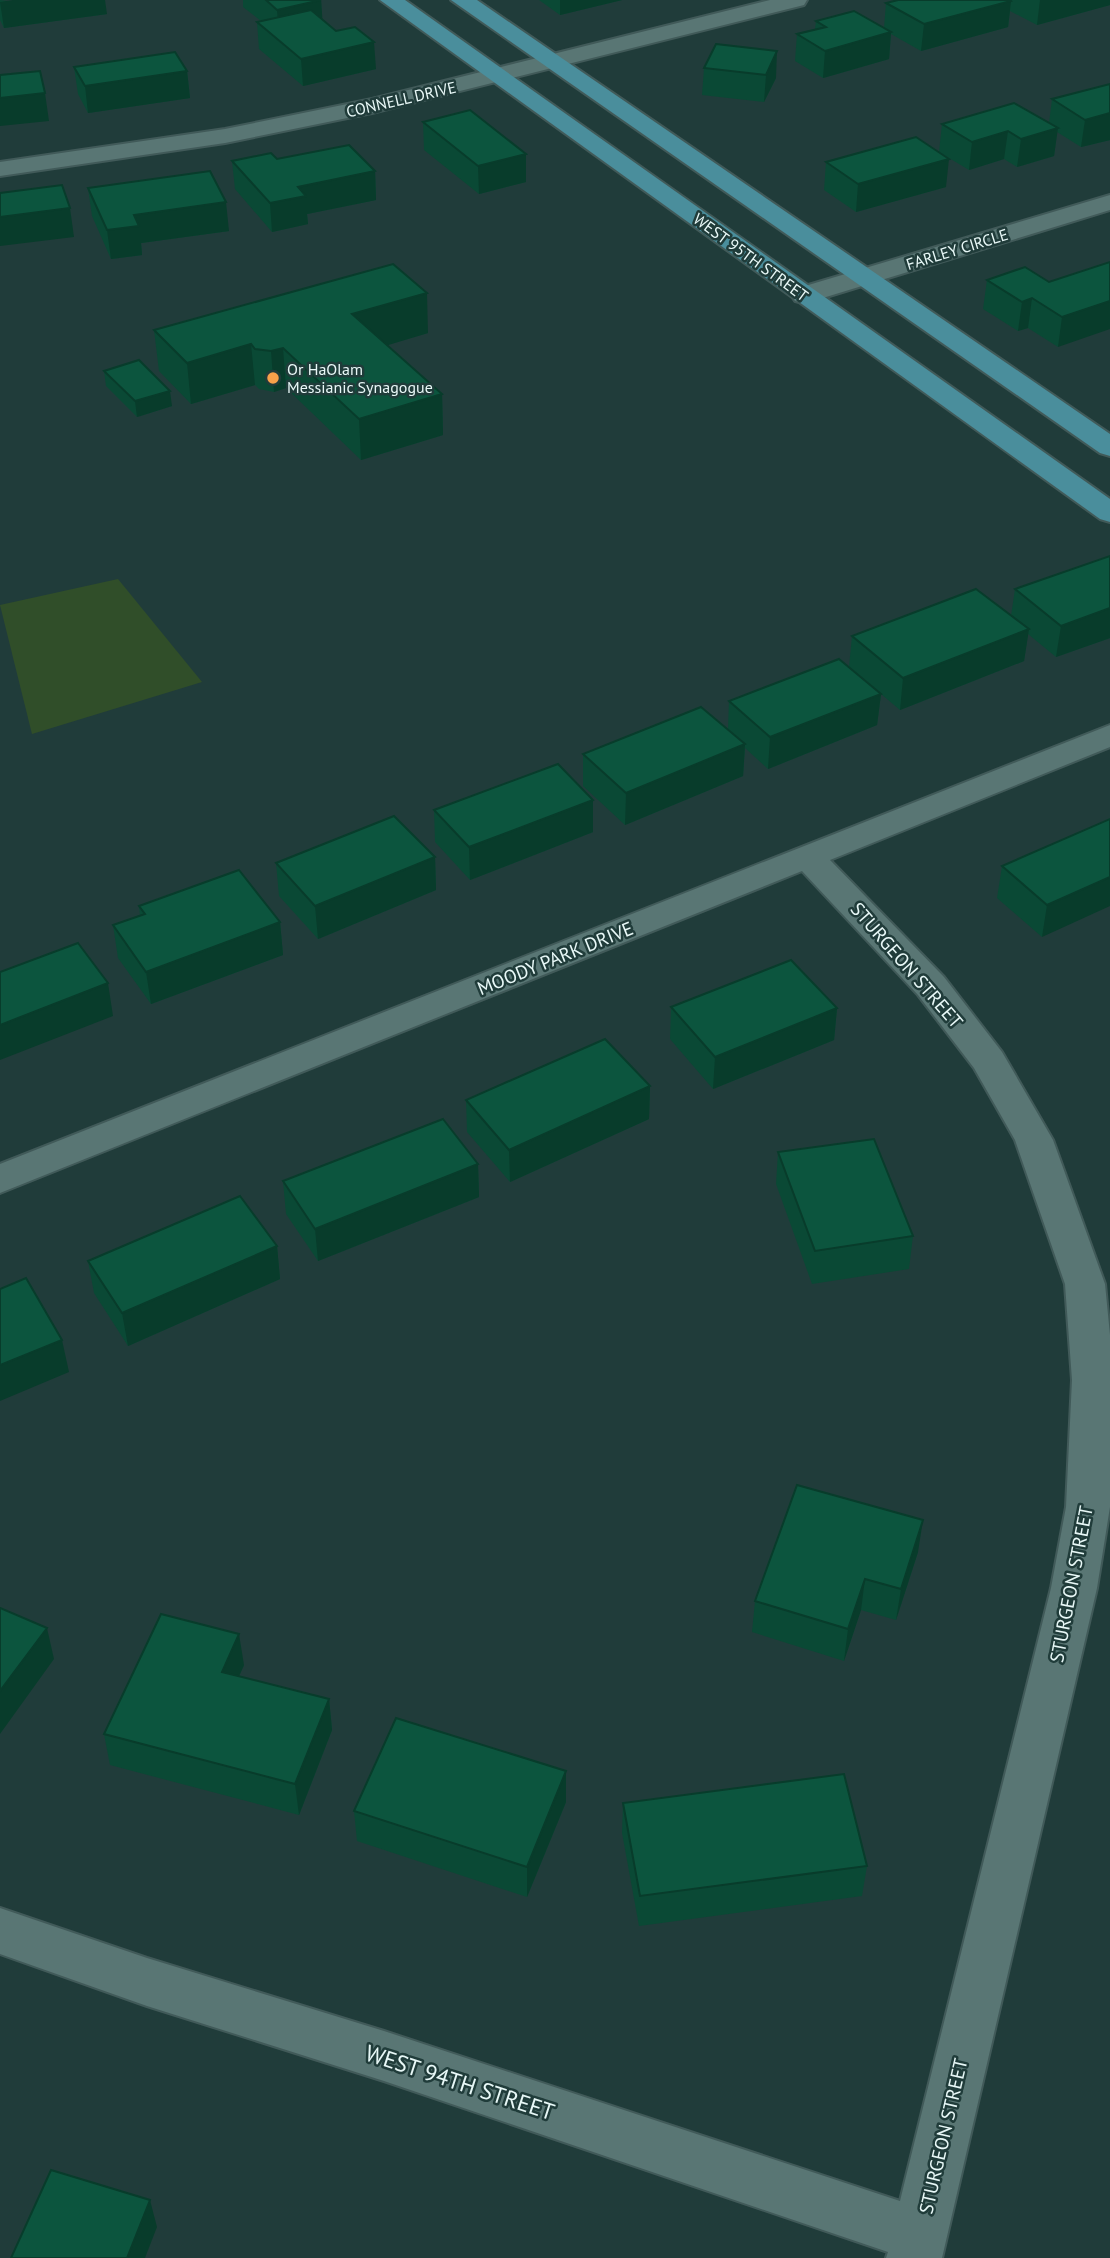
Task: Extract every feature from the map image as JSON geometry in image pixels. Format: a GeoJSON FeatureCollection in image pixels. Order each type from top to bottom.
{"type":"FeatureCollection","features":[{"type":"Feature","properties":{"kind":"main road","name":"WEST 95TH STREET"},"geometry":{"type":"LineString","coordinates":[[391,0],[1110,513]]}},
{"type":"Feature","properties":{"kind":"main road"},"geometry":{"type":"LineString","coordinates":[[461,0],[1110,447]]}},
{"type":"Feature","properties":{"kind":"street","name":"CONNELL DRIVE"},"geometry":{"type":"LineString","coordinates":[[0,169],[225,136],[372,106],[796,0]]}},
{"type":"Feature","properties":{"kind":"street","name":"FARLEY CIRCLE"},"geometry":{"type":"LineString","coordinates":[[804,295],[1110,202]]}},
{"type":"Feature","properties":{"kind":"street","name":"MOODY PARK DRIVE"},"geometry":{"type":"LineString","coordinates":[[0,1179],[1110,735]]}},
{"type":"Feature","properties":{"kind":"street","name":"STURGEON STREET"},"geometry":{"type":"LineString","coordinates":[[808,857],[931,986],[989,1061],[1034,1140],[1085,1284],[1093,1380],[1088,1507],[1074,1588],[917,2246]]}},
{"type":"Feature","properties":{"kind":"street","name":"WEST 94TH STREET"},"geometry":{"type":"LineString","coordinates":[[0,1931],[147,1982],[384,2056],[917,2246]]}},
{"type":"Feature","properties":{"kind":"green space"},"geometry":{"type":"Polygon","coordinates":[[[118,579],[202,682],[32,734],[0,605],[118,579]]]}},
{"type":"Feature","properties":{"kind":"building"},"geometry":{"type":"Polygon","coordinates":[[[266,0],[321,0],[277,10],[266,0]]]}},
{"type":"Feature","properties":{"kind":"building"},"geometry":{"type":"Polygon","coordinates":[[[898,0],[1011,1],[924,24],[886,3],[898,0]]]}},
{"type":"Feature","properties":{"kind":"building"},"geometry":{"type":"Polygon","coordinates":[[[311,10],[336,31],[355,27],[374,42],[301,59],[257,22],[311,10]]]}},
{"type":"Feature","properties":{"kind":"building"},"geometry":{"type":"Polygon","coordinates":[[[854,11],[891,32],[825,51],[797,34],[826,27],[816,21],[854,11]]]}},
{"type":"Feature","properties":{"kind":"building"},"geometry":{"type":"Polygon","coordinates":[[[716,44],[777,51],[766,75],[704,68],[716,44]]]}},
{"type":"Feature","properties":{"kind":"building"},"geometry":{"type":"Polygon","coordinates":[[[175,52],[187,71],[85,86],[74,67],[175,52]]]}},
{"type":"Feature","properties":{"kind":"building"},"geometry":{"type":"Polygon","coordinates":[[[40,71],[45,93],[0,98],[0,75],[40,71]]]}},
{"type":"Feature","properties":{"kind":"building"},"geometry":{"type":"Polygon","coordinates":[[[1110,84],[1110,113],[1085,120],[1052,99],[1110,84]]]}},
{"type":"Feature","properties":{"kind":"building"},"geometry":{"type":"Polygon","coordinates":[[[1014,103],[1058,128],[1021,139],[1008,131],[972,142],[942,124],[1014,103]]]}},
{"type":"Feature","properties":{"kind":"building"},"geometry":{"type":"Polygon","coordinates":[[[470,110],[526,154],[478,166],[423,122],[470,110]]]}},
{"type":"Feature","properties":{"kind":"building"},"geometry":{"type":"Polygon","coordinates":[[[916,137],[949,159],[858,184],[826,162],[916,137]]]}},
{"type":"Feature","properties":{"kind":"building"},"geometry":{"type":"Polygon","coordinates":[[[349,145],[375,171],[298,187],[306,196],[270,203],[232,161],[271,153],[277,159],[349,145]]]}},
{"type":"Feature","properties":{"kind":"building"},"geometry":{"type":"Polygon","coordinates":[[[210,171],[226,202],[134,215],[139,226],[107,230],[88,188],[210,171]]]}},
{"type":"Feature","properties":{"kind":"building"},"geometry":{"type":"Polygon","coordinates":[[[62,185],[70,208],[0,217],[0,193],[62,185]]]}},
{"type":"Feature","properties":{"kind":"building"},"geometry":{"type":"Polygon","coordinates":[[[1110,262],[1110,301],[1062,317],[1032,298],[1022,302],[987,280],[1025,267],[1049,282],[1110,262]]]}},
{"type":"Feature","properties":{"kind":"building"},"geometry":{"type":"Polygon","coordinates":[[[393,264],[427,293],[352,314],[442,394],[359,419],[283,348],[271,351],[255,349],[251,344],[187,363],[154,330],[393,264]]]}},
{"type":"Feature","properties":{"kind":"building"},"geometry":{"type":"Polygon","coordinates":[[[139,360],[170,391],[135,401],[104,371],[139,360]]]}},
{"type":"Feature","properties":{"kind":"building"},"geometry":{"type":"Polygon","coordinates":[[[1110,556],[1110,608],[1061,626],[1015,589],[1110,556]]]}},
{"type":"Feature","properties":{"kind":"building"},"geometry":{"type":"Polygon","coordinates":[[[976,589],[1029,629],[903,678],[852,636],[976,589]]]}},
{"type":"Feature","properties":{"kind":"building"},"geometry":{"type":"Polygon","coordinates":[[[839,659],[881,694],[770,737],[729,701],[839,659]]]}},
{"type":"Feature","properties":{"kind":"building"},"geometry":{"type":"Polygon","coordinates":[[[701,707],[745,744],[626,793],[583,754],[701,707]]]}},
{"type":"Feature","properties":{"kind":"building"},"geometry":{"type":"Polygon","coordinates":[[[558,764],[593,800],[469,847],[434,810],[558,764]]]}},
{"type":"Feature","properties":{"kind":"building"},"geometry":{"type":"Polygon","coordinates":[[[394,816],[435,857],[315,906],[276,863],[394,816]]]}},
{"type":"Feature","properties":{"kind":"building"},"geometry":{"type":"Polygon","coordinates":[[[1110,819],[1110,877],[1047,905],[1002,866],[1110,819]]]}},
{"type":"Feature","properties":{"kind":"building"},"geometry":{"type":"Polygon","coordinates":[[[239,870],[280,922],[146,972],[113,925],[145,914],[139,906],[239,870]]]}},
{"type":"Feature","properties":{"kind":"building"},"geometry":{"type":"Polygon","coordinates":[[[78,943],[108,983],[0,1025],[0,972],[78,943]]]}},
{"type":"Feature","properties":{"kind":"building"},"geometry":{"type":"Polygon","coordinates":[[[791,960],[837,1008],[715,1057],[671,1007],[791,960]]]}},
{"type":"Feature","properties":{"kind":"building"},"geometry":{"type":"Polygon","coordinates":[[[605,1039],[650,1086],[509,1150],[466,1100],[605,1039]]]}},
{"type":"Feature","properties":{"kind":"building"},"geometry":{"type":"Polygon","coordinates":[[[443,1119],[478,1164],[315,1229],[283,1181],[443,1119]]]}},
{"type":"Feature","properties":{"kind":"building"},"geometry":{"type":"Polygon","coordinates":[[[874,1139],[913,1236],[815,1251],[778,1152],[874,1139]]]}},
{"type":"Feature","properties":{"kind":"building"},"geometry":{"type":"Polygon","coordinates":[[[240,1196],[277,1246],[122,1313],[88,1261],[240,1196]]]}},
{"type":"Feature","properties":{"kind":"building"},"geometry":{"type":"Polygon","coordinates":[[[26,1278],[62,1340],[0,1365],[0,1289],[26,1278]]]}},
{"type":"Feature","properties":{"kind":"building"},"geometry":{"type":"Polygon","coordinates":[[[797,1485],[923,1520],[901,1589],[865,1579],[848,1629],[755,1601],[797,1485]]]}},
{"type":"Feature","properties":{"kind":"building"},"geometry":{"type":"Polygon","coordinates":[[[0,1608],[47,1628],[0,1691],[0,1608]]]}},
{"type":"Feature","properties":{"kind":"building"},"geometry":{"type":"Polygon","coordinates":[[[161,1614],[239,1634],[222,1672],[329,1699],[295,1784],[104,1734],[161,1614]]]}},
{"type":"Feature","properties":{"kind":"building"},"geometry":{"type":"Polygon","coordinates":[[[396,1718],[566,1771],[527,1867],[354,1811],[396,1718]]]}},
{"type":"Feature","properties":{"kind":"building"},"geometry":{"type":"Polygon","coordinates":[[[844,1774],[867,1866],[640,1896],[623,1803],[844,1774]]]}},
{"type":"Feature","properties":{"kind":"building"},"geometry":{"type":"Polygon","coordinates":[[[51,2170],[150,2200],[127,2258],[11,2258],[51,2170]]]}},
{"type":"Feature","properties":{"kind":"place","name":"Or HaOlam Messianic Synagogue"},"geometry":{"type":"Point","coordinates":[273,378]}}]}
